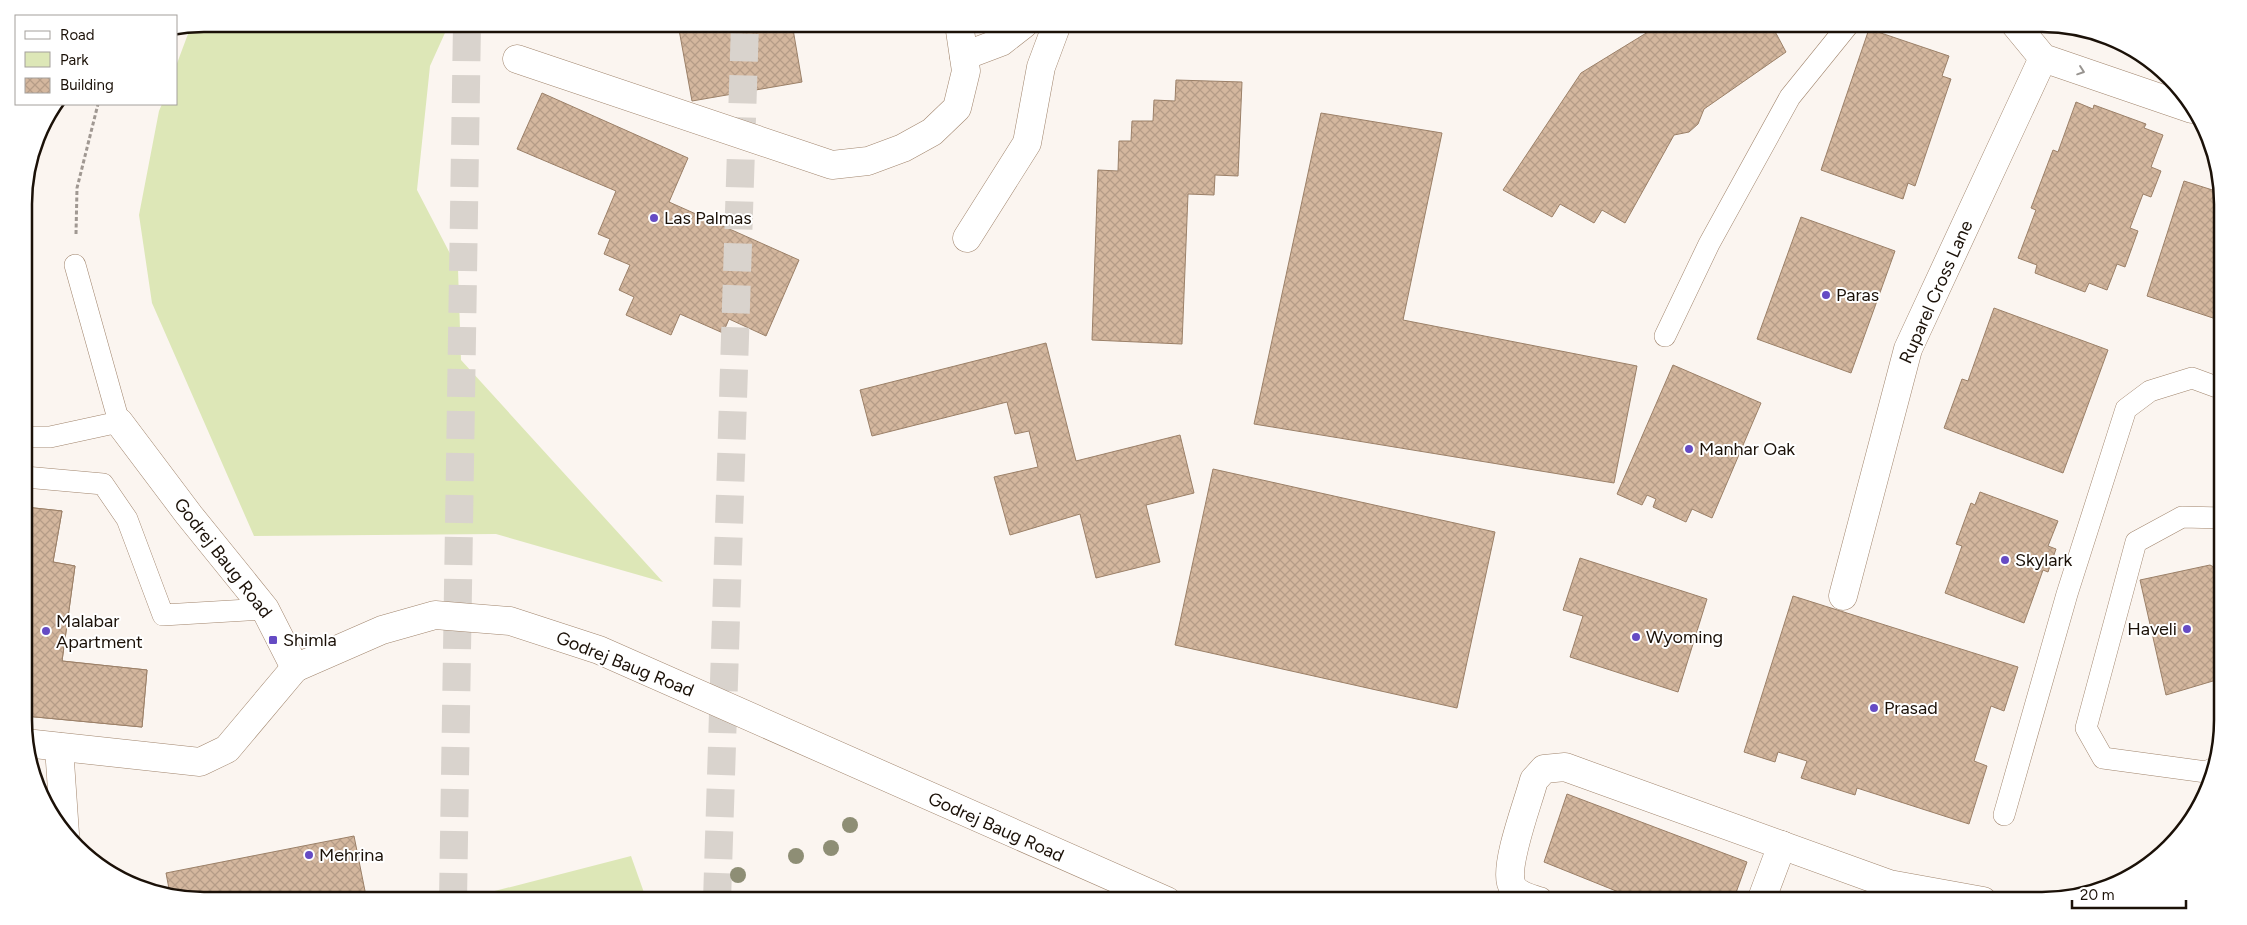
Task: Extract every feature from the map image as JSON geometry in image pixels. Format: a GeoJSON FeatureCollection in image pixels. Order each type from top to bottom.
{"type":"FeatureCollection","features":[{"type":"Feature","properties":{"kind":"street"},"geometry":{"type":"LineString","coordinates":[[517,59],[832,165],[868,162],[903,148],[932,132],[957,108],[966,71],[960,32]]}},
{"type":"Feature","properties":{"kind":"street"},"geometry":{"type":"LineString","coordinates":[[964,56],[1001,42],[1014,32]]}},
{"type":"Feature","properties":{"kind":"street"},"geometry":{"type":"LineString","coordinates":[[967,238],[1027,143],[1042,67],[1054,32]]}},
{"type":"Feature","properties":{"kind":"street"},"geometry":{"type":"LineString","coordinates":[[2022,32],[2043,58],[2182,105]]}},
{"type":"Feature","properties":{"kind":"street","name":"Ruparel Cross Lane"},"geometry":{"type":"LineString","coordinates":[[1842,596],[1908,348],[2043,58]]}},
{"type":"Feature","properties":{"kind":"street","name":"Godrej Baug Road"},"geometry":{"type":"LineString","coordinates":[[119,422],[189,515],[265,608],[295,668],[382,630],[435,615],[510,621],[599,650],[1146,892]]}},
{"type":"Feature","properties":{"kind":"street"},"geometry":{"type":"LineString","coordinates":[[34,744],[200,762],[228,749],[295,668]]}},
{"type":"Feature","properties":{"kind":"street"},"geometry":{"type":"LineString","coordinates":[[59,747],[62,818]]}},
{"type":"Feature","properties":{"kind":"street"},"geometry":{"type":"LineString","coordinates":[[1518,892],[1511,884],[1510,865],[1534,780],[1544,769],[1565,767],[1782,845],[1886,892]]}},
{"type":"Feature","properties":{"kind":"street"},"geometry":{"type":"LineString","coordinates":[[1764,892],[1782,845]]}},
{"type":"Feature","properties":{"kind":"lane"},"geometry":{"type":"LineString","coordinates":[[1665,336],[1708,244],[1790,96],[1842,32]]}},
{"type":"Feature","properties":{"kind":"lane"},"geometry":{"type":"LineString","coordinates":[[33,437],[50,438],[119,422],[75,265]]}},
{"type":"Feature","properties":{"kind":"lane"},"geometry":{"type":"LineString","coordinates":[[2004,815],[2066,594],[2126,409],[2150,391],[2192,378],[2214,386]]}},
{"type":"Feature","properties":{"kind":"lane"},"geometry":{"type":"LineString","coordinates":[[32,478],[103,484],[128,519],[163,615],[265,608]]}},
{"type":"Feature","properties":{"kind":"lane"},"geometry":{"type":"LineString","coordinates":[[2207,772],[2103,758],[2086,728],[2136,542],[2182,517],[2214,518]]}},
{"type":"Feature","properties":{"kind":"path"},"geometry":{"type":"LineString","coordinates":[[75,265],[77,188],[98,105]]}},
{"type":"Feature","properties":{"kind":"green space"},"geometry":{"type":"Polygon","coordinates":[[[445,32],[430,66],[417,190],[458,269],[461,360],[663,582],[496,534],[254,536],[152,303],[139,215],[159,111],[162,105],[178,105],[178,61],[188,33],[445,32]]]}},
{"type":"Feature","properties":{"kind":"green space"},"geometry":{"type":"Polygon","coordinates":[[[631,856],[644,892],[491,892],[631,856]]]}},
{"type":"Feature","properties":{"kind":"building"},"geometry":{"type":"Polygon","coordinates":[[[679,32],[794,32],[802,82],[692,101],[679,32]]]}},
{"type":"Feature","properties":{"kind":"building"},"geometry":{"type":"Polygon","coordinates":[[[1648,32],[1775,32],[1786,52],[1704,109],[1698,124],[1689,132],[1674,135],[1625,223],[1602,210],[1594,223],[1560,204],[1552,217],[1503,190],[1581,73],[1648,32]]]}},
{"type":"Feature","properties":{"kind":"building"},"geometry":{"type":"Polygon","coordinates":[[[1868,32],[1878,32],[1949,56],[1942,76],[1951,79],[1915,186],[1908,183],[1903,199],[1821,170],[1868,32]]]}},
{"type":"Feature","properties":{"kind":"building"},"geometry":{"type":"Polygon","coordinates":[[[1176,80],[1242,82],[1238,176],[1215,175],[1214,195],[1188,194],[1182,344],[1092,340],[1098,170],[1118,171],[1119,141],[1131,141],[1132,121],[1153,121],[1154,100],[1175,101],[1176,80]]]}},
{"type":"Feature","properties":{"kind":"building","name":"Las Palmas"},"geometry":{"type":"Polygon","coordinates":[[[542,93],[688,158],[669,202],[799,260],[766,336],[729,319],[723,333],[680,314],[671,335],[626,315],[634,297],[619,290],[630,265],[604,254],[610,239],[598,234],[616,191],[517,149],[542,93]]]}},
{"type":"Feature","properties":{"kind":"building"},"geometry":{"type":"Polygon","coordinates":[[[2076,102],[2093,109],[2094,105],[2146,124],[2144,128],[2163,135],[2151,167],[2161,171],[2151,197],[2143,194],[2130,228],[2138,231],[2125,267],[2117,264],[2107,290],[2089,283],[2085,292],[2035,273],[2037,265],[2018,258],[2036,210],[2031,208],[2053,150],[2058,152],[2076,102]]]}},
{"type":"Feature","properties":{"kind":"building"},"geometry":{"type":"Polygon","coordinates":[[[1321,113],[1442,133],[1403,320],[1637,366],[1614,483],[1254,424],[1321,113]]]}},
{"type":"Feature","properties":{"kind":"building"},"geometry":{"type":"Polygon","coordinates":[[[2184,181],[2213,190],[2214,318],[2147,296],[2184,181]]]}},
{"type":"Feature","properties":{"kind":"building","name":"Paras"},"geometry":{"type":"Polygon","coordinates":[[[1801,217],[1895,251],[1851,373],[1757,339],[1801,217]]]}},
{"type":"Feature","properties":{"kind":"building"},"geometry":{"type":"Polygon","coordinates":[[[1994,308],[2108,350],[2063,473],[1944,428],[1962,379],[1968,381],[1994,308]]]}},
{"type":"Feature","properties":{"kind":"building"},"geometry":{"type":"Polygon","coordinates":[[[1046,343],[1076,461],[1180,435],[1194,493],[1146,505],[1160,562],[1096,578],[1080,514],[1010,535],[994,477],[1038,467],[1029,431],[1015,434],[1007,402],[872,436],[860,390],[1046,343]]]}},
{"type":"Feature","properties":{"kind":"building","name":"Manhar Oak"},"geometry":{"type":"Polygon","coordinates":[[[1673,365],[1761,403],[1712,518],[1692,509],[1686,522],[1653,507],[1656,499],[1647,495],[1642,505],[1617,494],[1673,365]]]}},
{"type":"Feature","properties":{"kind":"building"},"geometry":{"type":"Polygon","coordinates":[[[1213,469],[1495,532],[1457,708],[1175,645],[1213,469]]]}},
{"type":"Feature","properties":{"kind":"building","name":"Skylark"},"geometry":{"type":"Polygon","coordinates":[[[1980,492],[2058,521],[2048,546],[2056,549],[2048,572],[2043,570],[2024,623],[1945,593],[1962,546],[1956,544],[1971,503],[1975,505],[1980,492]]]}},
{"type":"Feature","properties":{"kind":"building","name":"Malabar Apartment"},"geometry":{"type":"Polygon","coordinates":[[[32,508],[62,511],[53,562],[75,566],[62,661],[147,670],[142,727],[32,717],[32,508]]]}},
{"type":"Feature","properties":{"kind":"building","name":"Malabar Apartment"},"geometry":{"type":"Polygon","coordinates":[[[32,508],[62,511],[53,562],[75,566],[62,661],[147,670],[142,727],[32,717],[32,508]]]}},
{"type":"Feature","properties":{"kind":"building","name":"Wyoming"},"geometry":{"type":"Polygon","coordinates":[[[1580,558],[1707,599],[1678,692],[1570,657],[1583,616],[1563,610],[1580,558]]]}},
{"type":"Feature","properties":{"kind":"building","name":"Haveli"},"geometry":{"type":"Polygon","coordinates":[[[2210,565],[2214,567],[2214,681],[2166,695],[2140,580],[2210,565]]]}},
{"type":"Feature","properties":{"kind":"building","name":"Prasad"},"geometry":{"type":"Polygon","coordinates":[[[1793,596],[2018,667],[2004,711],[1991,706],[1974,761],[1987,766],[1969,824],[1857,788],[1855,795],[1801,778],[1807,761],[1778,752],[1775,762],[1744,752],[1793,596]]]}},
{"type":"Feature","properties":{"kind":"building"},"geometry":{"type":"Polygon","coordinates":[[[1567,794],[1747,862],[1736,892],[1619,892],[1544,862],[1567,794]]]}},
{"type":"Feature","properties":{"kind":"building","name":"Mehrina"},"geometry":{"type":"Polygon","coordinates":[[[354,836],[365,892],[193,892],[169,888],[166,873],[354,836]]]}},
{"type":"Feature","properties":{"kind":"tunnel"},"geometry":{"type":"LineString","coordinates":[[453,892],[467,32]]}},
{"type":"Feature","properties":{"kind":"tunnel"},"geometry":{"type":"LineString","coordinates":[[717,892],[745,32]]}},
{"type":"Feature","properties":{"kind":"place","name":"Las Palmas"},"geometry":{"type":"Point","coordinates":[654,218]}},
{"type":"Feature","properties":{"kind":"place","name":"Paras"},"geometry":{"type":"Point","coordinates":[1826,295]}},
{"type":"Feature","properties":{"kind":"place","name":"Manhar Oak"},"geometry":{"type":"Point","coordinates":[1689,449]}},
{"type":"Feature","properties":{"kind":"place","name":"Skylark"},"geometry":{"type":"Point","coordinates":[2005,560]}},
{"type":"Feature","properties":{"kind":"place","name":"Haveli"},"geometry":{"type":"Point","coordinates":[2187,629]}},
{"type":"Feature","properties":{"kind":"place","name":"Malabar Apartment"},"geometry":{"type":"Point","coordinates":[46,631]}},
{"type":"Feature","properties":{"kind":"place","name":"Wyoming"},"geometry":{"type":"Point","coordinates":[1636,637]}},
{"type":"Feature","properties":{"kind":"place","name":"Shimla"},"geometry":{"type":"Point","coordinates":[273,640]}},
{"type":"Feature","properties":{"kind":"place","name":"Prasad"},"geometry":{"type":"Point","coordinates":[1874,708]}},
{"type":"Feature","properties":{"kind":"place","name":"Mehrina"},"geometry":{"type":"Point","coordinates":[309,855]}}]}
